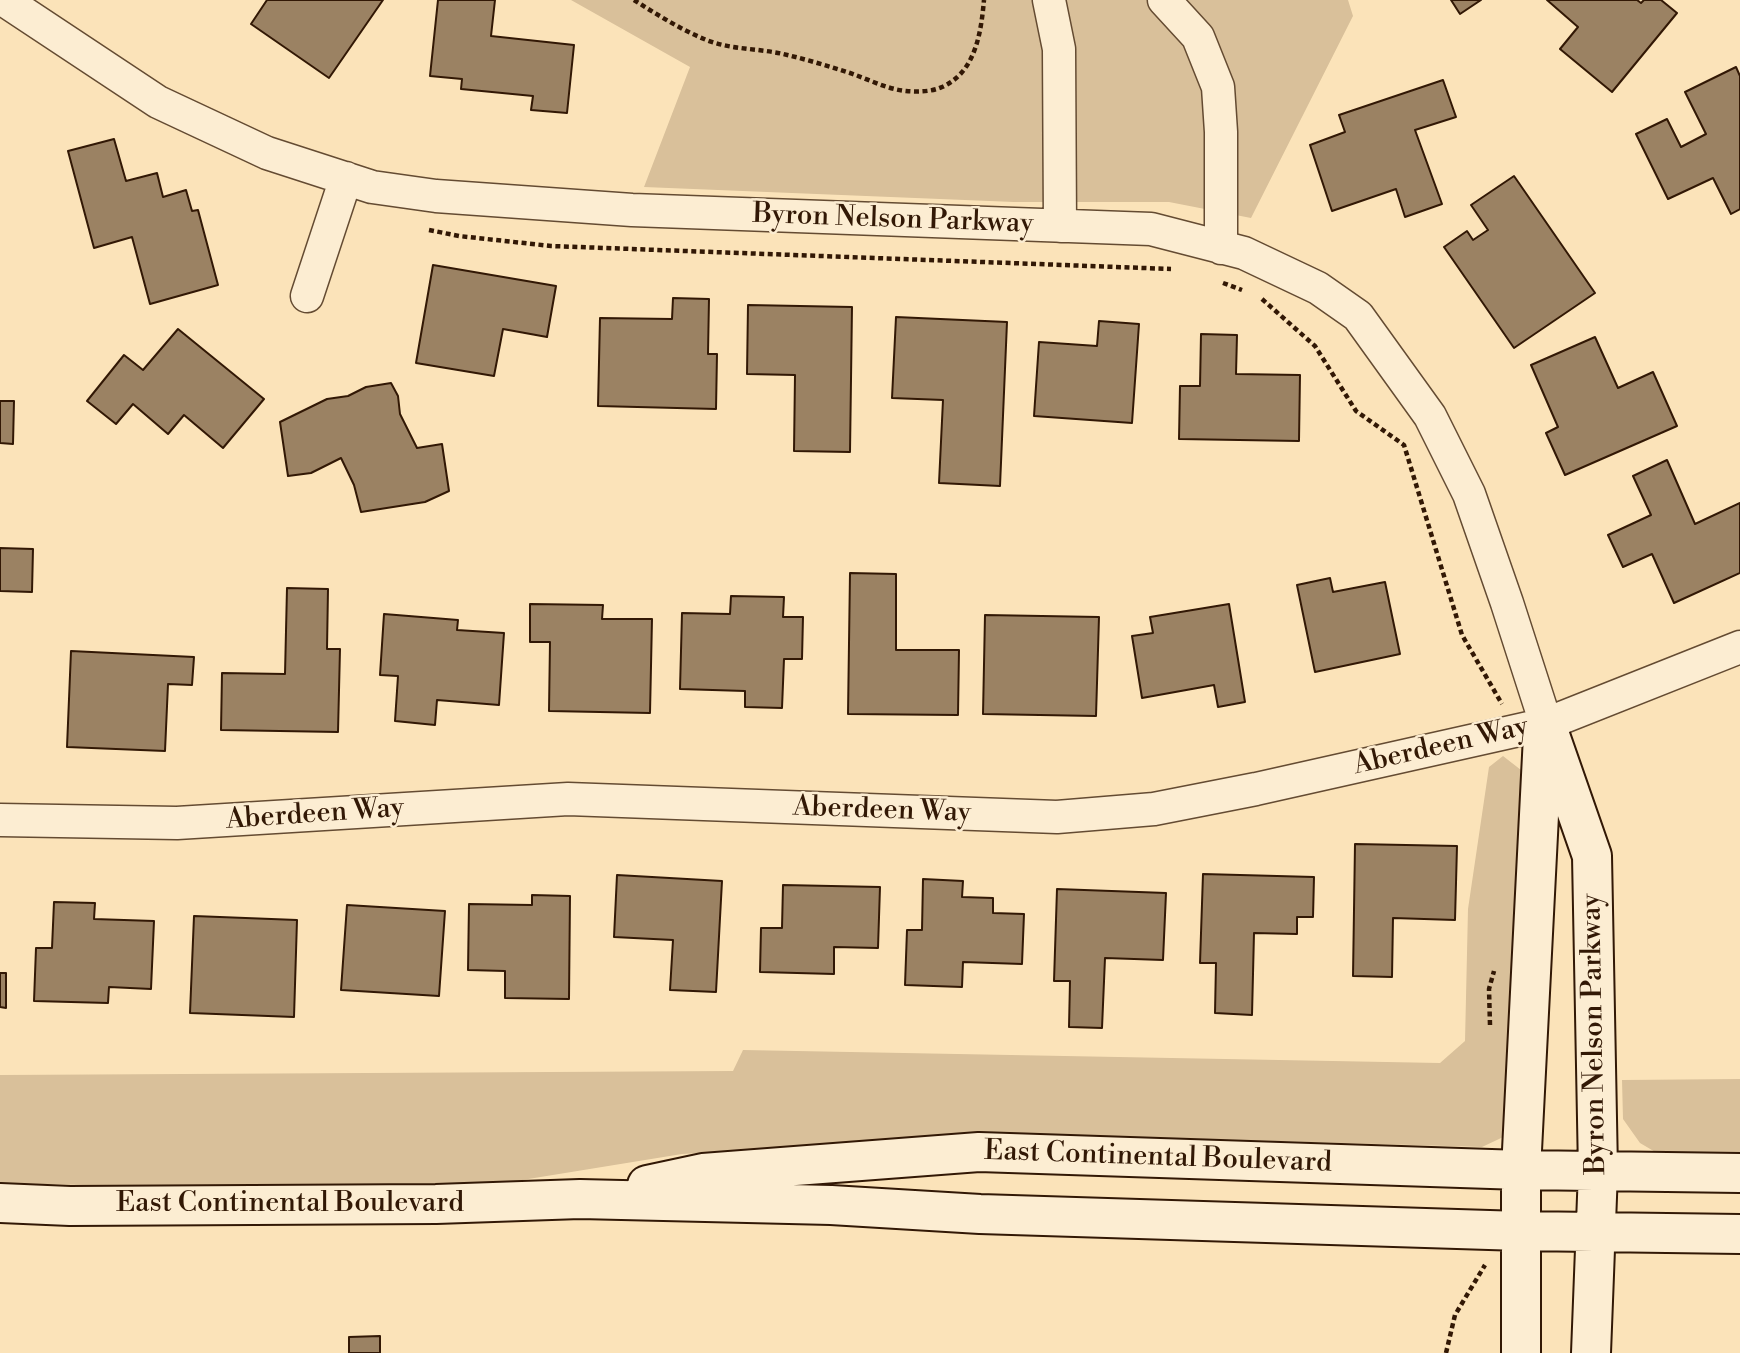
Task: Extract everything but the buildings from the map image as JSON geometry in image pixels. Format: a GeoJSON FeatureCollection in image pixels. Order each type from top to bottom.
{"type":"FeatureCollection","features":[{"type":"Feature","properties":{"kind":"main road","name":"Byron Nelson Parkway"},"geometry":{"type":"LineString","coordinates":[[1521,1353],[1510,1231],[1521,1170],[1542,742],[1532,727]]}},
{"type":"Feature","properties":{"kind":"main road","name":"Byron Nelson Parkway"},"geometry":{"type":"LineString","coordinates":[[1532,727],[1592,856],[1598,1171],[1591,1353]]}},
{"type":"Feature","properties":{"kind":"main road","name":"East Continental Boulevard"},"geometry":{"type":"LineString","coordinates":[[580,1199],[703,1173],[979,1152],[1521,1170],[1740,1173]]}},
{"type":"Feature","properties":{"kind":"main road","name":"East Continental Boulevard"},"geometry":{"type":"LineString","coordinates":[[0,1203],[70,1206],[423,1204],[580,1199],[818,1205],[994,1214],[1510,1231],[1740,1234]]}},
{"type":"Feature","properties":{"kind":"street","name":"Byron Nelson Parkway"},"geometry":{"type":"LineString","coordinates":[[4,0],[158,102],[267,153],[372,187],[436,196],[632,210],[1151,229],[1244,253],[1318,288],[1358,316],[1430,416],[1469,494],[1507,603],[1532,727]]}},
{"type":"Feature","properties":{"kind":"street"},"geometry":{"type":"LineString","coordinates":[[1049,0],[1059,49],[1060,226]]}},
{"type":"Feature","properties":{"kind":"street"},"geometry":{"type":"LineString","coordinates":[[1164,0],[1198,37],[1218,87],[1221,132],[1221,248]]}},
{"type":"Feature","properties":{"kind":"street"},"geometry":{"type":"LineString","coordinates":[[307,296],[346,178]]}},
{"type":"Feature","properties":{"kind":"street","name":"Aberdeen Way"},"geometry":{"type":"LineString","coordinates":[[0,820],[177,823],[568,799],[1057,817],[1154,809],[1532,727],[1740,647]]}},
{"type":"Feature","properties":{"kind":"path"},"geometry":{"type":"LineString","coordinates":[[634,0],[704,39],[730,47],[781,53],[887,87],[905,91],[927,91],[943,87],[962,74],[979,36],[984,0]]}},
{"type":"Feature","properties":{"kind":"path"},"geometry":{"type":"LineString","coordinates":[[422,228],[459,236],[551,246],[1174,269]]}},
{"type":"Feature","properties":{"kind":"path"},"geometry":{"type":"LineString","coordinates":[[1212,279],[1247,292]]}},
{"type":"Feature","properties":{"kind":"path"},"geometry":{"type":"LineString","coordinates":[[1259,296],[1315,346],[1356,411],[1404,445],[1462,635],[1532,727]]}},
{"type":"Feature","properties":{"kind":"path"},"geometry":{"type":"LineString","coordinates":[[1491,1034],[1489,989],[1496,964]]}},
{"type":"Feature","properties":{"kind":"path"},"geometry":{"type":"LineString","coordinates":[[1446,1353],[1455,1315],[1489,1257],[1510,1231]]}},
{"type":"Feature","properties":{"kind":"shaded area"},"geometry":{"type":"Polygon","coordinates":[[[571,0],[1348,0],[1353,16],[1251,218],[1169,202],[1014,202],[644,187],[690,67],[571,0]]]}},
{"type":"Feature","properties":{"kind":"shaded area"},"geometry":{"type":"Polygon","coordinates":[[[1503,756],[1530,777],[1516,1131],[1482,1147],[1032,1134],[682,1154],[479,1187],[250,1189],[0,1183],[0,1075],[733,1071],[743,1050],[1440,1063],[1465,1041],[1468,909],[1489,767],[1503,756]]]}},
{"type":"Feature","properties":{"kind":"shaded area"},"geometry":{"type":"Polygon","coordinates":[[[1740,1079],[1740,1156],[1657,1153],[1640,1143],[1623,1119],[1622,1080],[1740,1079]]]}}]}
